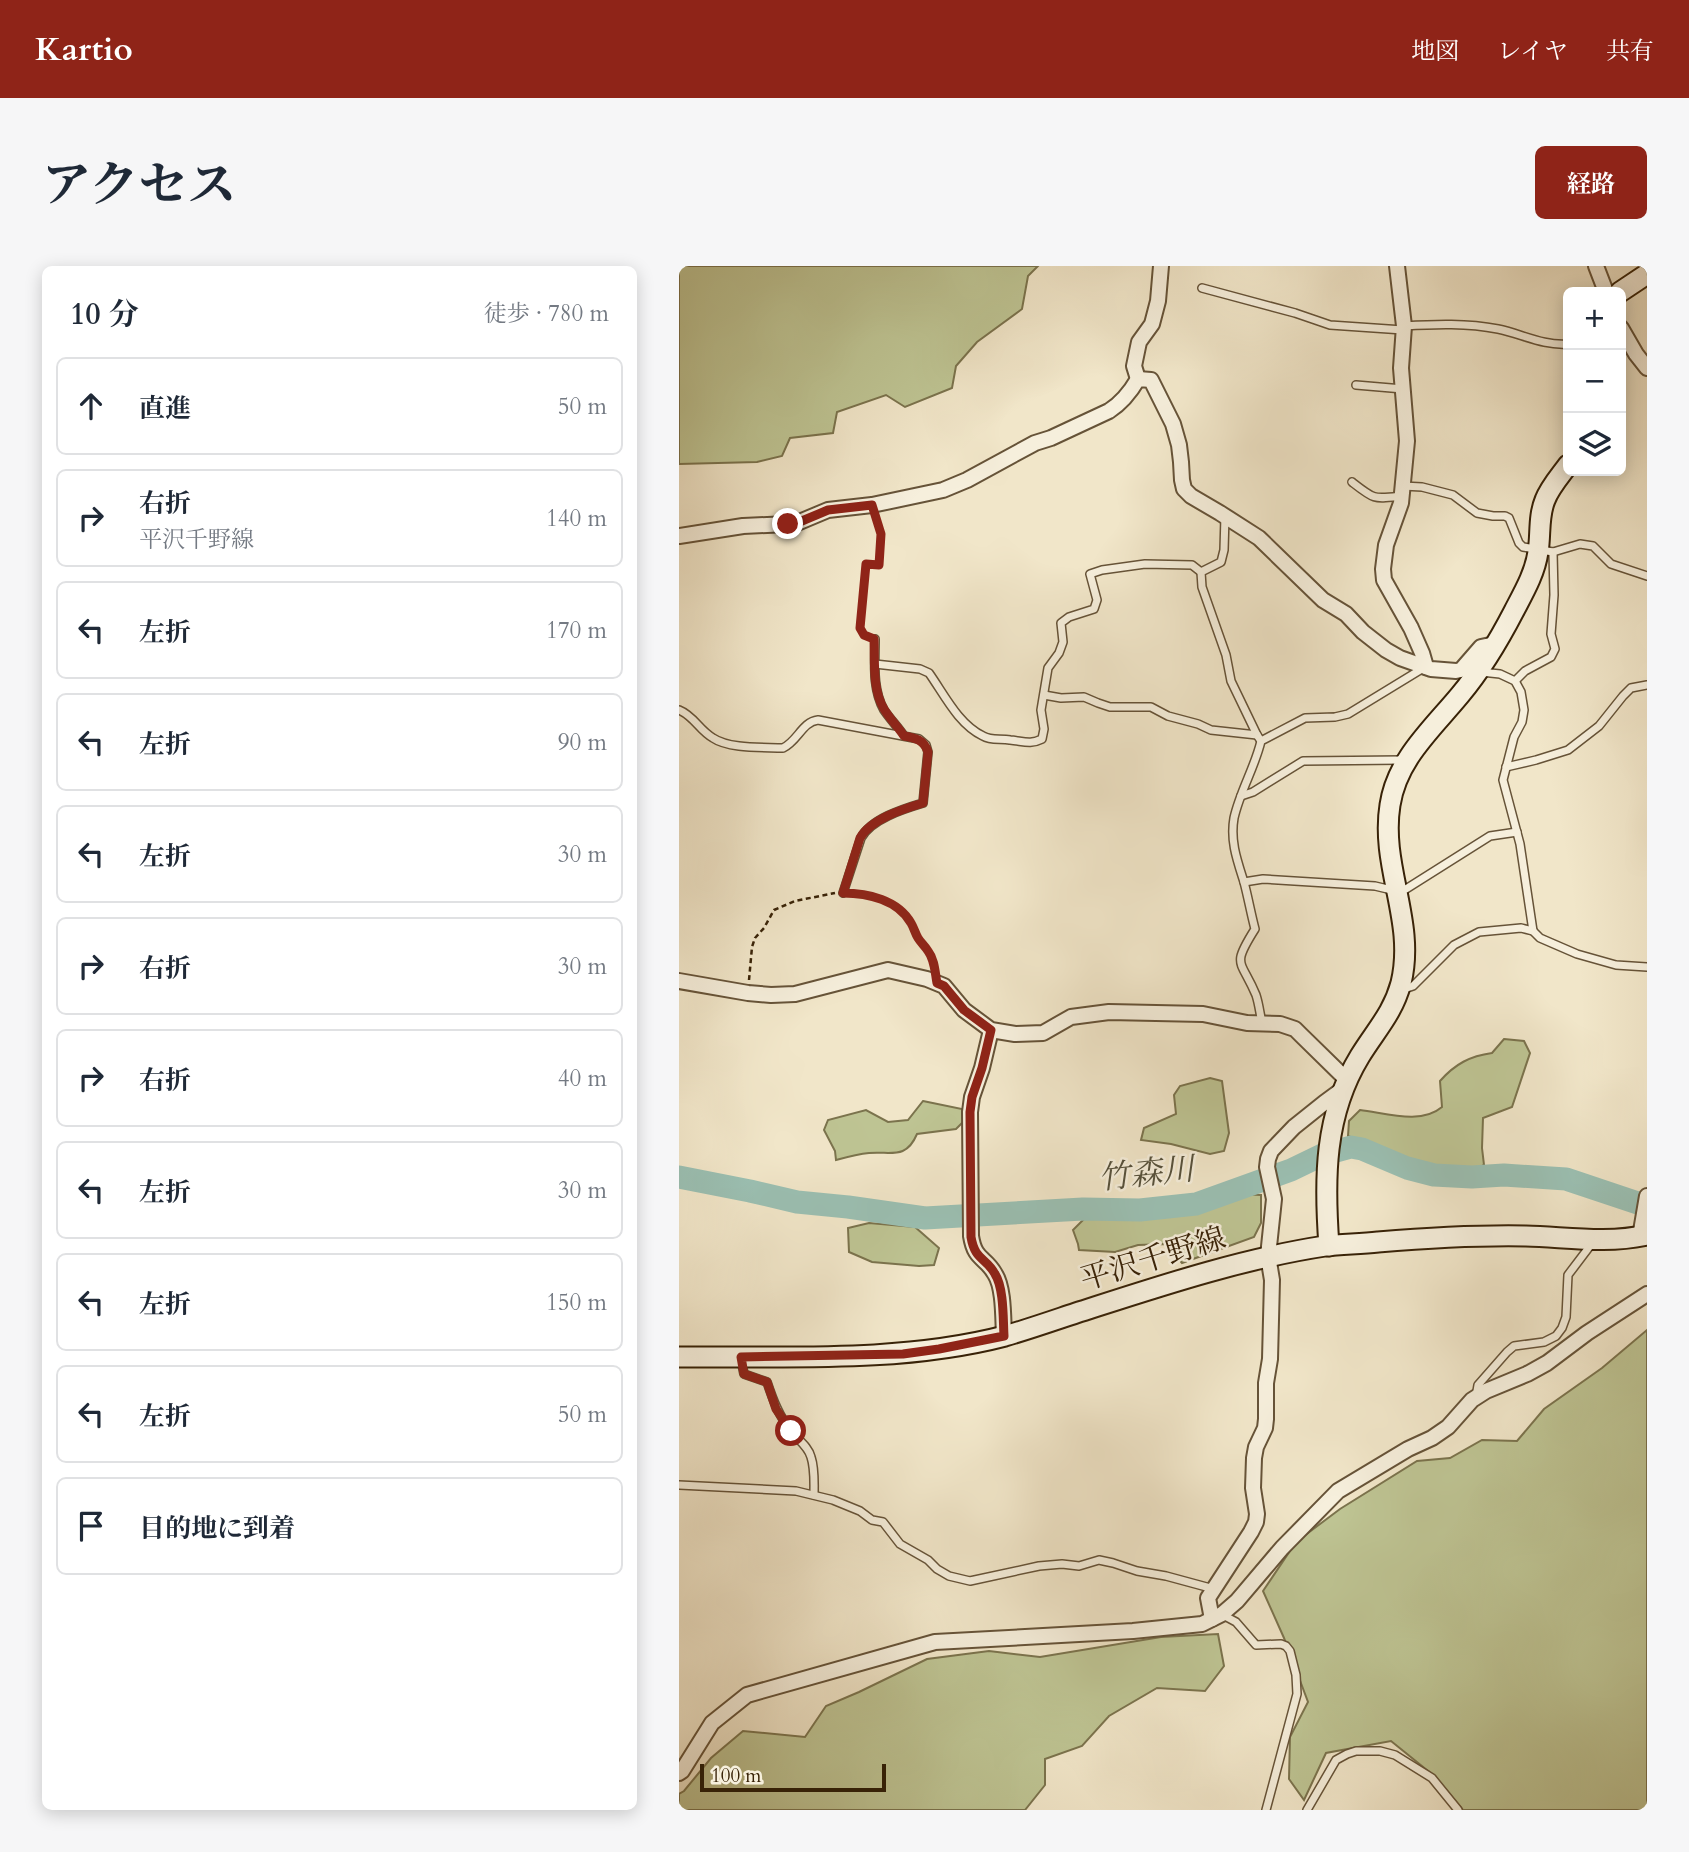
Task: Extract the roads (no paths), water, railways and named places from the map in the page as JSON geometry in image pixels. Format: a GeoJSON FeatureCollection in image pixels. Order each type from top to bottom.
{"type":"FeatureCollection","features":[{"type":"Feature","properties":{"kind":"main road"},"geometry":{"type":"LineString","coordinates":[[1626,288],[1647,274]]}},
{"type":"Feature","properties":{"kind":"main road"},"geometry":{"type":"LineString","coordinates":[[1329,1246],[1326,1173],[1329,1138],[1346,1085],[1360,1056],[1394,1005],[1405,963],[1406,943],[1389,858],[1387,823],[1394,789],[1407,760],[1422,738],[1478,672],[1513,613],[1546,551],[1540,517],[1545,500],[1563,473]]}},
{"type":"Feature","properties":{"kind":"main road","name":"平沢千野線"},"geometry":{"type":"LineString","coordinates":[[679,1357],[903,1354],[1004,1336],[1268,1256],[1329,1246],[1451,1236],[1589,1239],[1643,1229]]}},
{"type":"Feature","properties":{"kind":"street"},"geometry":{"type":"LineString","coordinates":[[1138,379],[1134,366],[1139,342],[1152,324],[1158,301],[1161,266]]}},
{"type":"Feature","properties":{"kind":"street"},"geometry":{"type":"LineString","coordinates":[[1397,266],[1404,328],[1401,368],[1407,441],[1401,503],[1386,545],[1383,569],[1384,579],[1411,628],[1426,667]]}},
{"type":"Feature","properties":{"kind":"street"},"geometry":{"type":"LineString","coordinates":[[1596,266],[1604,287]]}},
{"type":"Feature","properties":{"kind":"street"},"geometry":{"type":"LineString","coordinates":[[1626,337],[1647,368]]}},
{"type":"Feature","properties":{"kind":"street"},"geometry":{"type":"LineString","coordinates":[[679,536],[743,526],[797,523],[828,510],[872,505],[943,491],[1035,443],[1109,411],[1138,379]]}},
{"type":"Feature","properties":{"kind":"street"},"geometry":{"type":"LineString","coordinates":[[1138,379],[1151,380],[1173,424],[1179,445],[1184,489],[1259,538],[1323,600],[1346,614],[1386,650],[1431,669],[1461,670],[1481,648],[1495,644]]}},
{"type":"Feature","properties":{"kind":"street"},"geometry":{"type":"LineString","coordinates":[[679,981],[771,995],[802,993],[888,970],[944,986],[964,1010],[991,1030],[1016,1034],[1037,1034],[1071,1017],[1109,1012],[1203,1014],[1247,1023],[1280,1024],[1294,1029],[1346,1085],[1294,1127],[1268,1159],[1267,1167],[1274,1199],[1268,1256],[1272,1280],[1270,1359],[1266,1383],[1265,1428],[1254,1458],[1253,1488],[1257,1514],[1251,1532],[1208,1598],[1217,1617]]}},
{"type":"Feature","properties":{"kind":"street"},"geometry":{"type":"LineString","coordinates":[[991,1030],[970,1112],[971,1237],[973,1249],[997,1276],[1004,1336]]}},
{"type":"Feature","properties":{"kind":"street"},"geometry":{"type":"LineString","coordinates":[[1643,1229],[1647,1196]]}},
{"type":"Feature","properties":{"kind":"street"},"geometry":{"type":"LineString","coordinates":[[679,1773],[712,1723],[747,1695],[935,1642],[1133,1632],[1202,1624],[1217,1617],[1237,1601],[1282,1548],[1338,1491],[1408,1449],[1432,1438],[1448,1427],[1486,1391],[1546,1363],[1647,1294]]}},
{"type":"Feature","properties":{"kind":"lane"},"geometry":{"type":"LineString","coordinates":[[1202,288],[1330,325],[1404,328],[1454,324],[1500,329],[1547,343],[1563,344]]}},
{"type":"Feature","properties":{"kind":"lane"},"geometry":{"type":"LineString","coordinates":[[1356,385],[1403,389]]}},
{"type":"Feature","properties":{"kind":"lane"},"geometry":{"type":"LineString","coordinates":[[1352,482],[1371,497],[1378,498],[1422,487],[1453,495],[1477,513],[1509,518],[1519,544],[1523,547],[1546,551],[1580,544],[1593,546],[1611,564],[1647,576]]}},
{"type":"Feature","properties":{"kind":"lane"},"geometry":{"type":"LineString","coordinates":[[1201,572],[1221,562],[1225,516]]}},
{"type":"Feature","properties":{"kind":"lane"},"geometry":{"type":"LineString","coordinates":[[1514,681],[1525,671],[1552,657],[1555,649],[1551,634],[1554,595],[1546,551]]}},
{"type":"Feature","properties":{"kind":"lane"},"geometry":{"type":"LineString","coordinates":[[875,664],[920,669],[929,673],[964,722],[983,737],[1035,742],[1042,738],[1044,729],[1041,710],[1048,667],[1059,653],[1063,642],[1061,623],[1069,617],[1094,609],[1097,600],[1090,574],[1145,564],[1192,565],[1201,572],[1202,587],[1226,654],[1231,681],[1259,738],[1257,757],[1234,820],[1234,851],[1255,929],[1242,950],[1240,962],[1256,996],[1262,1024]]}},
{"type":"Feature","properties":{"kind":"lane"},"geometry":{"type":"LineString","coordinates":[[874,639],[875,682],[883,708],[904,736]]}},
{"type":"Feature","properties":{"kind":"lane"},"geometry":{"type":"LineString","coordinates":[[1044,695],[1061,698],[1084,697],[1110,707],[1151,708],[1211,730],[1259,738],[1305,718],[1348,714],[1426,667]]}},
{"type":"Feature","properties":{"kind":"lane"},"geometry":{"type":"LineString","coordinates":[[1478,672],[1500,674],[1514,681],[1521,692],[1524,710],[1522,722],[1514,737],[1503,787],[1520,844],[1533,931]]}},
{"type":"Feature","properties":{"kind":"lane"},"geometry":{"type":"LineString","coordinates":[[1506,767],[1568,750],[1599,726],[1632,688],[1647,685]]}},
{"type":"Feature","properties":{"kind":"lane"},"geometry":{"type":"LineString","coordinates":[[679,710],[693,718],[714,739],[726,744],[783,748],[792,744],[811,721],[818,720],[919,739],[926,746],[928,752],[923,803],[897,810],[864,831],[843,893]]}},
{"type":"Feature","properties":{"kind":"lane"},"geometry":{"type":"LineString","coordinates":[[1241,796],[1253,792],[1303,761],[1407,760]]}},
{"type":"Feature","properties":{"kind":"lane"},"geometry":{"type":"LineString","coordinates":[[1244,883],[1263,879],[1375,886],[1396,891],[1406,889],[1490,836],[1517,832]]}},
{"type":"Feature","properties":{"kind":"lane"},"geometry":{"type":"LineString","coordinates":[[1399,990],[1413,986],[1454,944],[1479,932],[1521,928],[1533,931],[1541,938],[1577,954],[1616,965],[1647,967]]}},
{"type":"Feature","properties":{"kind":"lane"},"geometry":{"type":"LineString","coordinates":[[1476,1398],[1478,1385],[1514,1346],[1544,1342],[1556,1336],[1562,1328],[1566,1317],[1568,1275],[1590,1246],[1589,1239]]}},
{"type":"Feature","properties":{"kind":"lane"},"geometry":{"type":"LineString","coordinates":[[741,1357],[744,1374],[767,1382],[776,1409],[807,1448],[815,1478],[814,1495]]}},
{"type":"Feature","properties":{"kind":"lane"},"geometry":{"type":"LineString","coordinates":[[679,1485],[796,1491],[833,1500],[860,1511],[872,1520],[883,1522],[899,1544],[928,1560],[949,1576],[976,1580],[1039,1566],[1079,1566],[1099,1560],[1137,1572],[1177,1578],[1214,1589]]}},
{"type":"Feature","properties":{"kind":"lane"},"geometry":{"type":"LineString","coordinates":[[1217,1617],[1236,1622],[1256,1645],[1281,1644],[1286,1646],[1292,1656],[1297,1700],[1266,1810]]}},
{"type":"Feature","properties":{"kind":"lane"},"geometry":{"type":"LineString","coordinates":[[1307,1810],[1336,1760],[1356,1751],[1380,1751],[1395,1755],[1432,1778],[1458,1810]]}},
{"type":"Feature","properties":{"kind":"waterway","name":"竹森川"},"geometry":{"type":"LineString","coordinates":[[679,1177],[797,1202],[925,1218],[1083,1209],[1140,1210],[1196,1204],[1291,1170],[1322,1155],[1351,1147],[1434,1175],[1504,1175],[1566,1179],[1647,1206]]}}]}
